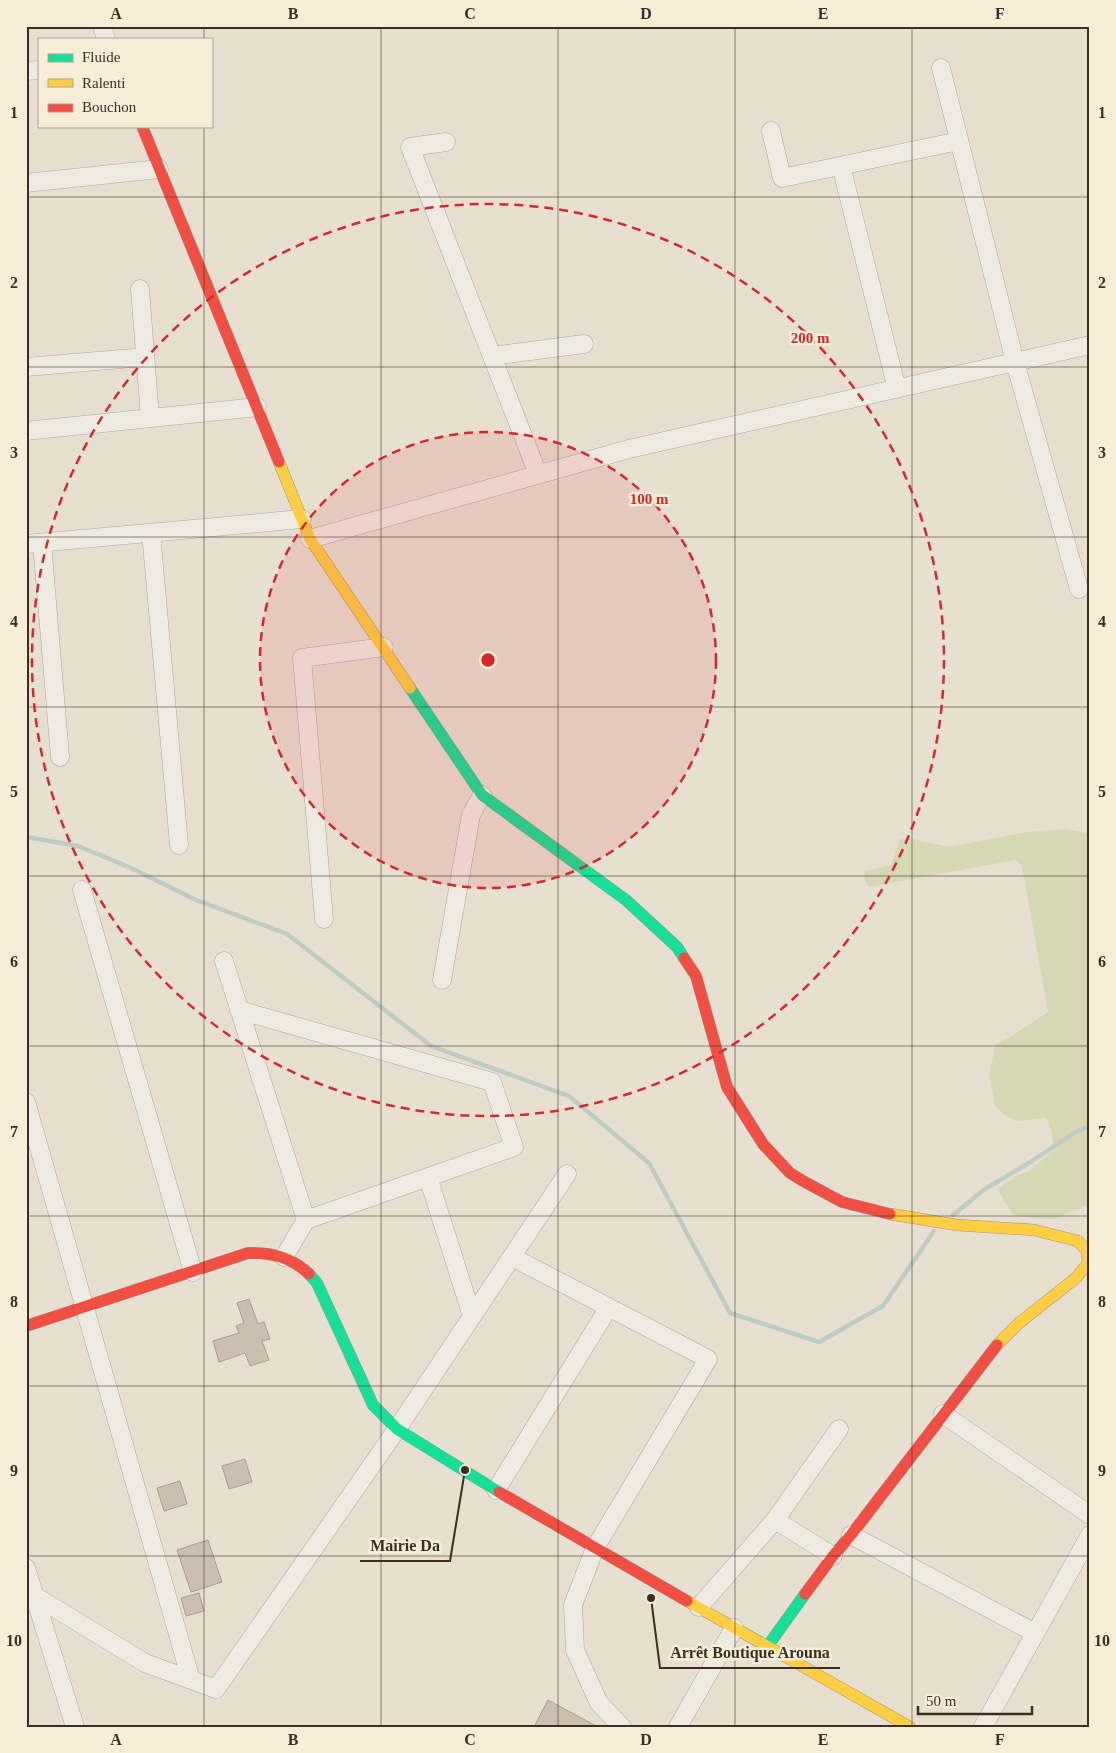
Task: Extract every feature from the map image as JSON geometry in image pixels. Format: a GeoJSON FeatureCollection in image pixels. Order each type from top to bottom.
{"type":"FeatureCollection","features":[{"type":"Feature","properties":{"kind":"street"},"geometry":{"type":"LineString","coordinates":[[102,26],[106,38]]}},
{"type":"Feature","properties":{"kind":"street"},"geometry":{"type":"LineString","coordinates":[[940,68],[1014,362],[1079,589]]}},
{"type":"Feature","properties":{"kind":"street"},"geometry":{"type":"LineString","coordinates":[[143,128],[310,539],[482,795],[626,900],[677,947],[696,976],[727,1087],[763,1144],[790,1173],[842,1202],[909,1218],[1034,1230],[1078,1241],[1088,1251],[1088,1263],[1076,1278],[1019,1323],[992,1350],[833,1556],[767,1647]]}},
{"type":"Feature","properties":{"kind":"street"},"geometry":{"type":"LineString","coordinates":[[771,131],[782,178],[959,141]]}},
{"type":"Feature","properties":{"kind":"street"},"geometry":{"type":"LineString","coordinates":[[446,142],[410,147],[538,474]]}},
{"type":"Feature","properties":{"kind":"street"},"geometry":{"type":"LineString","coordinates":[[842,166],[897,390]]}},
{"type":"Feature","properties":{"kind":"street"},"geometry":{"type":"LineString","coordinates":[[26,184],[159,169]]}},
{"type":"Feature","properties":{"kind":"street"},"geometry":{"type":"LineString","coordinates":[[140,289],[150,418]]}},
{"type":"Feature","properties":{"kind":"street"},"geometry":{"type":"LineString","coordinates":[[492,356],[584,344]]}},
{"type":"Feature","properties":{"kind":"street"},"geometry":{"type":"LineString","coordinates":[[310,539],[628,449],[897,390],[1090,345]]}},
{"type":"Feature","properties":{"kind":"street"},"geometry":{"type":"LineString","coordinates":[[26,367],[145,357]]}},
{"type":"Feature","properties":{"kind":"street"},"geometry":{"type":"LineString","coordinates":[[27,427],[150,418],[257,407]]}},
{"type":"Feature","properties":{"kind":"street"},"geometry":{"type":"LineString","coordinates":[[60,757],[34,544],[302,519]]}},
{"type":"Feature","properties":{"kind":"street"},"geometry":{"type":"LineString","coordinates":[[151,533],[179,845]]}},
{"type":"Feature","properties":{"kind":"street"},"geometry":{"type":"LineString","coordinates":[[324,919],[302,658],[384,647]]}},
{"type":"Feature","properties":{"kind":"street"},"geometry":{"type":"LineString","coordinates":[[442,980],[472,815],[482,795]]}},
{"type":"Feature","properties":{"kind":"street"},"geometry":{"type":"LineString","coordinates":[[82,890],[193,1272]]}},
{"type":"Feature","properties":{"kind":"street"},"geometry":{"type":"LineString","coordinates":[[224,961],[306,1220]]}},
{"type":"Feature","properties":{"kind":"street"},"geometry":{"type":"LineString","coordinates":[[239,1010],[492,1082],[514,1146],[306,1220],[284,1257]]}},
{"type":"Feature","properties":{"kind":"street"},"geometry":{"type":"LineString","coordinates":[[26,1102],[191,1680]]}},
{"type":"Feature","properties":{"kind":"street"},"geometry":{"type":"LineString","coordinates":[[31,1597],[145,1663],[216,1688],[397,1429],[567,1174]]}},
{"type":"Feature","properties":{"kind":"street"},"geometry":{"type":"LineString","coordinates":[[428,1177],[472,1316]]}},
{"type":"Feature","properties":{"kind":"street"},"geometry":{"type":"LineString","coordinates":[[26,1326],[248,1254],[264,1252],[284,1257],[300,1266],[317,1283],[373,1405],[397,1429],[595,1548],[910,1727]]}},
{"type":"Feature","properties":{"kind":"street"},"geometry":{"type":"LineString","coordinates":[[512,1256],[708,1359],[595,1548],[573,1605],[576,1650],[599,1703],[622,1727]]}},
{"type":"Feature","properties":{"kind":"street"},"geometry":{"type":"LineString","coordinates":[[496,1490],[609,1307]]}},
{"type":"Feature","properties":{"kind":"street"},"geometry":{"type":"LineString","coordinates":[[943,1414],[1090,1515]]}},
{"type":"Feature","properties":{"kind":"street"},"geometry":{"type":"LineString","coordinates":[[699,1607],[775,1520],[839,1429]]}},
{"type":"Feature","properties":{"kind":"street"},"geometry":{"type":"LineString","coordinates":[[775,1520],[833,1556]]}},
{"type":"Feature","properties":{"kind":"street"},"geometry":{"type":"LineString","coordinates":[[983,1727],[1090,1534]]}},
{"type":"Feature","properties":{"kind":"street"},"geometry":{"type":"LineString","coordinates":[[851,1535],[1035,1633]]}},
{"type":"Feature","properties":{"kind":"street"},"geometry":{"type":"LineString","coordinates":[[26,1568],[31,1597],[75,1727]]}},
{"type":"Feature","properties":{"kind":"street"},"geometry":{"type":"LineString","coordinates":[[678,1727],[734,1628]]}},
{"type":"Feature","properties":{"kind":"green space"},"geometry":{"type":"Polygon","coordinates":[[[1067,829],[1084,833],[1090,832],[1090,1204],[1054,1219],[1014,1216],[997,1189],[1018,1175],[1030,1171],[1054,1149],[1051,1130],[1046,1118],[1016,1121],[1006,1116],[995,1106],[989,1074],[996,1044],[1048,1012],[1022,866],[1015,860],[869,887],[864,878],[865,871],[891,865],[900,839],[909,838],[949,847],[1027,832],[1067,829]]]}},
{"type":"Feature","properties":{"kind":"building"},"geometry":{"type":"Polygon","coordinates":[[[249,1299],[258,1324],[264,1322],[270,1339],[262,1341],[269,1360],[250,1366],[245,1353],[219,1362],[213,1341],[239,1333],[236,1326],[244,1323],[237,1303],[249,1299]]]}},
{"type":"Feature","properties":{"kind":"building"},"geometry":{"type":"Polygon","coordinates":[[[245,1459],[252,1482],[229,1489],[222,1466],[245,1459]]]}},
{"type":"Feature","properties":{"kind":"building"},"geometry":{"type":"Polygon","coordinates":[[[180,1481],[187,1504],[164,1511],[157,1488],[180,1481]]]}},
{"type":"Feature","properties":{"kind":"building"},"geometry":{"type":"Polygon","coordinates":[[[208,1540],[222,1582],[191,1592],[177,1550],[208,1540]]]}},
{"type":"Feature","properties":{"kind":"building"},"geometry":{"type":"Polygon","coordinates":[[[199,1593],[204,1611],[186,1616],[181,1598],[199,1593]]]}},
{"type":"Feature","properties":{"kind":"building"},"geometry":{"type":"Polygon","coordinates":[[[548,1700],[598,1727],[534,1727],[548,1700]]]}},
{"type":"Feature","properties":{"kind":"waterway"},"geometry":{"type":"LineString","coordinates":[[26,837],[78,846],[129,867],[196,900],[287,934],[431,1046],[569,1096],[649,1163],[730,1313],[819,1342],[883,1306],[934,1231]]}},
{"type":"Feature","properties":{"kind":"waterway"},"geometry":{"type":"LineString","coordinates":[[953,1215],[985,1189],[1074,1133],[1090,1126]]}},
{"type":"Feature","properties":{"kind":"traffic: fast"},"geometry":{"type":"LineString","coordinates":[[410,688],[482,795],[626,900],[677,947],[684,958]]}},
{"type":"Feature","properties":{"kind":"traffic: fast"},"geometry":{"type":"LineString","coordinates":[[309,1274],[317,1283],[373,1405],[397,1429],[499,1492]]}},
{"type":"Feature","properties":{"kind":"traffic: fast"},"geometry":{"type":"LineString","coordinates":[[767,1647],[805,1594]]}},
{"type":"Feature","properties":{"kind":"traffic: slow"},"geometry":{"type":"LineString","coordinates":[[279,462],[310,539],[410,688]]}},
{"type":"Feature","properties":{"kind":"traffic: slow"},"geometry":{"type":"LineString","coordinates":[[890,1214],[957,1225],[1034,1230],[1078,1241],[1087,1251],[1088,1263],[1076,1278],[1019,1323],[997,1345]]}},
{"type":"Feature","properties":{"kind":"traffic: slow"},"geometry":{"type":"LineString","coordinates":[[687,1601],[910,1727]]}},
{"type":"Feature","properties":{"kind":"traffic: jam"},"geometry":{"type":"LineString","coordinates":[[143,128],[279,462]]}},
{"type":"Feature","properties":{"kind":"traffic: jam"},"geometry":{"type":"LineString","coordinates":[[684,958],[696,976],[727,1087],[763,1144],[790,1173],[803,1181],[842,1202],[890,1214]]}},
{"type":"Feature","properties":{"kind":"traffic: jam"},"geometry":{"type":"LineString","coordinates":[[26,1326],[248,1253],[265,1253],[281,1257],[296,1263],[309,1274]]}},
{"type":"Feature","properties":{"kind":"traffic: jam"},"geometry":{"type":"LineString","coordinates":[[805,1594],[997,1345]]}},
{"type":"Feature","properties":{"kind":"traffic: jam"},"geometry":{"type":"LineString","coordinates":[[499,1492],[687,1601]]}},
{"type":"Feature","properties":{"kind":"place","name":"Mairie Da"},"geometry":{"type":"Point","coordinates":[465,1470]}},
{"type":"Feature","properties":{"kind":"place","name":"Arrêt Boutique Arouna"},"geometry":{"type":"Point","coordinates":[651,1598]}}]}
